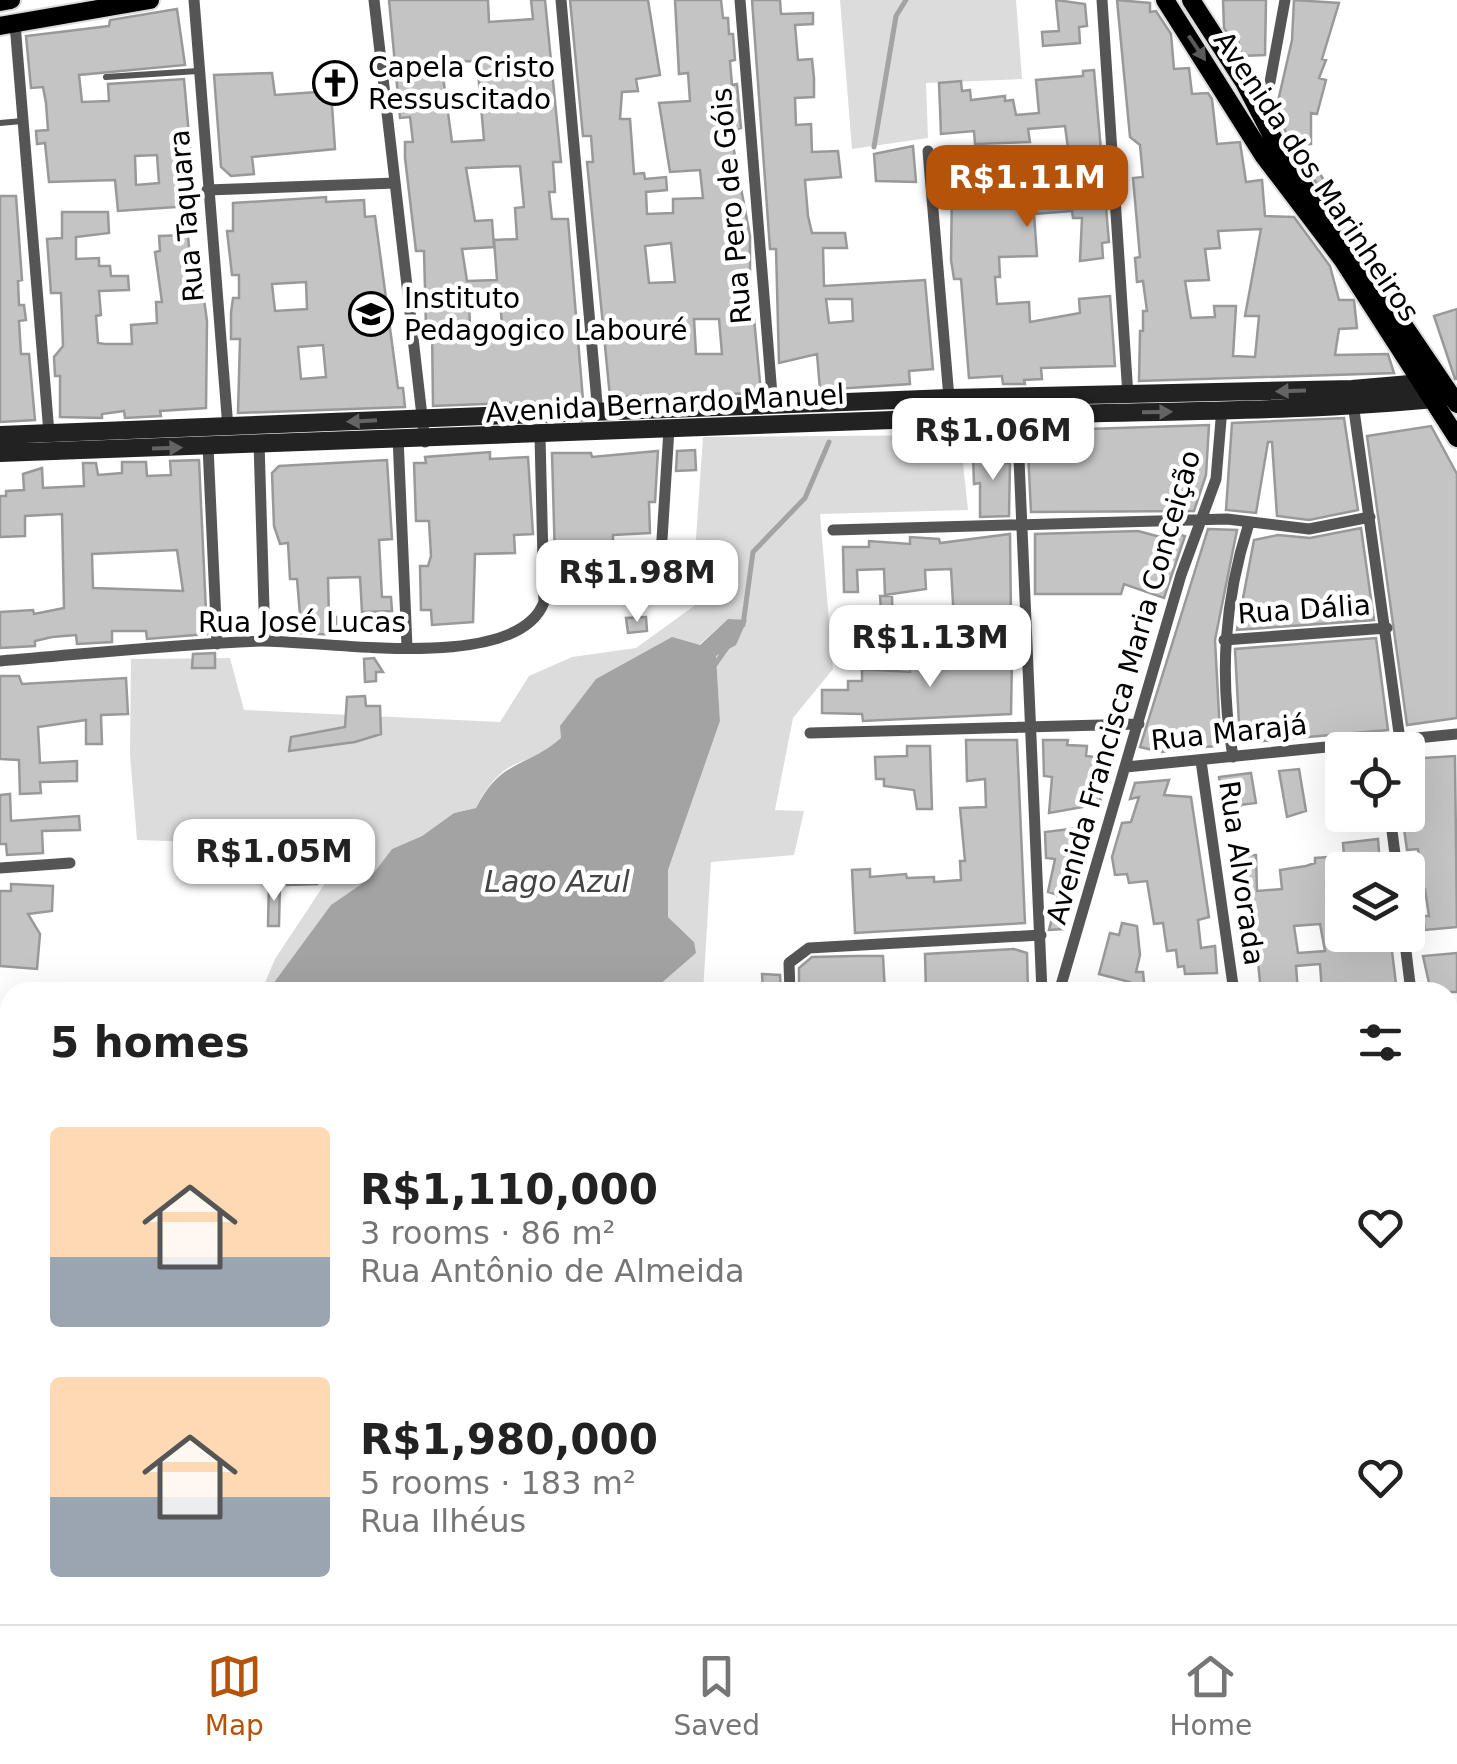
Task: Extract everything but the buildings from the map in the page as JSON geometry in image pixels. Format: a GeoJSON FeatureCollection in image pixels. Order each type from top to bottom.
{"type":"FeatureCollection","features":[{"type":"Feature","properties":{"kind":"main road"},"geometry":{"type":"LineString","coordinates":[[0,2],[10,0]]}},
{"type":"Feature","properties":{"kind":"main road"},"geometry":{"type":"LineString","coordinates":[[8,25],[150,0]]}},
{"type":"Feature","properties":{"kind":"main road","name":"Avenida dos Marinheiros"},"geometry":{"type":"LineString","coordinates":[[1165,0],[1270,165],[1445,392]]}},
{"type":"Feature","properties":{"kind":"main road","name":"Avenida dos Marinheiros"},"geometry":{"type":"LineString","coordinates":[[1190,0],[1287,165],[1352,249],[1445,392]]}},
{"type":"Feature","properties":{"kind":"main road"},"geometry":{"type":"LineString","coordinates":[[1445,392],[1457,438]]}},
{"type":"Feature","properties":{"kind":"street","name":"Rua Taquara"},"geometry":{"type":"LineString","coordinates":[[194,0],[228,428]]}},
{"type":"Feature","properties":{"kind":"street"},"geometry":{"type":"LineString","coordinates":[[374,0],[425,442]]}},
{"type":"Feature","properties":{"kind":"street"},"geometry":{"type":"LineString","coordinates":[[561,0],[599,424]]}},
{"type":"Feature","properties":{"kind":"street","name":"Rua Pero de Góis"},"geometry":{"type":"LineString","coordinates":[[740,0],[772,407]]}},
{"type":"Feature","properties":{"kind":"street"},"geometry":{"type":"LineString","coordinates":[[1102,0],[1128,396]]}},
{"type":"Feature","properties":{"kind":"street"},"geometry":{"type":"LineString","coordinates":[[1259,113],[1270,82],[1286,0]]}},
{"type":"Feature","properties":{"kind":"street"},"geometry":{"type":"LineString","coordinates":[[8,25],[23,121],[50,433]]}},
{"type":"Feature","properties":{"kind":"street"},"geometry":{"type":"LineString","coordinates":[[928,152],[948,398]]}},
{"type":"Feature","properties":{"kind":"street"},"geometry":{"type":"LineString","coordinates":[[207,190],[396,183]]}},
{"type":"Feature","properties":{"kind":"street","name":"Avenida Bernardo Manuel"},"geometry":{"type":"LineString","coordinates":[[0,435],[50,433],[208,446],[258,442],[425,442],[540,436],[599,424],[772,407],[948,398],[1017,407],[1445,392]]}},
{"type":"Feature","properties":{"kind":"street","name":"Avenida Bernardo Manuel"},"geometry":{"type":"LineString","coordinates":[[0,453],[228,428],[398,418],[670,430],[1128,396],[1222,402]]}},
{"type":"Feature","properties":{"kind":"street"},"geometry":{"type":"LineString","coordinates":[[1353,398],[1399,732]]}},
{"type":"Feature","properties":{"kind":"street","name":"Avenida Francisca Maria Conceição"},"geometry":{"type":"LineString","coordinates":[[1063,982],[1219,464],[1222,402]]}},
{"type":"Feature","properties":{"kind":"street"},"geometry":{"type":"LineString","coordinates":[[1017,407],[1042,982]]}},
{"type":"Feature","properties":{"kind":"street"},"geometry":{"type":"LineString","coordinates":[[398,418],[407,647]]}},
{"type":"Feature","properties":{"kind":"street"},"geometry":{"type":"LineString","coordinates":[[540,436],[544,578],[567,571],[628,568],[660,554],[670,430]]}},
{"type":"Feature","properties":{"kind":"street"},"geometry":{"type":"LineString","coordinates":[[258,442],[265,641]]}},
{"type":"Feature","properties":{"kind":"street"},"geometry":{"type":"LineString","coordinates":[[208,446],[217,644]]}},
{"type":"Feature","properties":{"kind":"street"},"geometry":{"type":"LineString","coordinates":[[833,530],[1200,519],[1309,529],[1370,518]]}},
{"type":"Feature","properties":{"kind":"street","name":"Rua Alvorada"},"geometry":{"type":"LineString","coordinates":[[1233,758],[1224,640],[1237,562],[1249,523]]}},
{"type":"Feature","properties":{"kind":"street","name":"Rua José Lucas"},"geometry":{"type":"LineString","coordinates":[[0,661],[265,641],[328,648],[490,640],[524,626],[538,615],[544,602],[544,578]]}},
{"type":"Feature","properties":{"kind":"street","name":"Rua Dália"},"geometry":{"type":"LineString","coordinates":[[1224,640],[1386,628]]}},
{"type":"Feature","properties":{"kind":"street"},"geometry":{"type":"LineString","coordinates":[[810,733],[1139,724]]}},
{"type":"Feature","properties":{"kind":"street","name":"Rua Marajá"},"geometry":{"type":"LineString","coordinates":[[1425,737],[1457,734]]}},
{"type":"Feature","properties":{"kind":"street","name":"Rua Marajá"},"geometry":{"type":"LineString","coordinates":[[1126,767],[1325,751]]}},
{"type":"Feature","properties":{"kind":"street","name":"Rua Alvorada"},"geometry":{"type":"LineString","coordinates":[[1201,761],[1233,982]]}},
{"type":"Feature","properties":{"kind":"street"},"geometry":{"type":"LineString","coordinates":[[0,868],[70,864]]}},
{"type":"Feature","properties":{"kind":"street"},"geometry":{"type":"LineString","coordinates":[[790,982],[789,962],[798,952],[823,946],[1041,935]]}},
{"type":"Feature","properties":{"kind":"street"},"geometry":{"type":"LineString","coordinates":[[1406,952],[1410,982]]}},
{"type":"Feature","properties":{"kind":"lane"},"geometry":{"type":"LineString","coordinates":[[106,77],[200,71]]}},
{"type":"Feature","properties":{"kind":"lane"},"geometry":{"type":"LineString","coordinates":[[0,123],[23,121]]}},
{"type":"Feature","properties":{"kind":"shaded area"},"geometry":{"type":"Polygon","coordinates":[[[840,0],[1016,0],[1022,79],[926,83],[928,138],[852,149],[840,0]]]}},
{"type":"Feature","properties":{"kind":"shaded area"},"geometry":{"type":"Polygon","coordinates":[[[960,435],[968,510],[820,514],[833,669],[793,718],[775,810],[804,811],[794,855],[711,862],[704,982],[660,982],[694,942],[668,917],[668,870],[720,721],[716,656],[728,619],[699,645],[539,757],[508,768],[493,781],[476,808],[454,813],[422,836],[392,849],[369,879],[331,906],[274,982],[265,982],[275,959],[349,847],[137,840],[130,754],[131,659],[230,658],[244,710],[500,722],[529,676],[572,657],[636,648],[705,598],[696,538],[703,437],[960,435]]]}},
{"type":"Feature","properties":{"kind":"water","name":"Lago Azul"},"geometry":{"type":"Polygon","coordinates":[[[728,619],[747,620],[736,645],[716,656],[720,721],[668,870],[668,917],[694,942],[696,953],[663,982],[274,982],[331,905],[369,879],[392,849],[422,836],[454,813],[476,808],[495,780],[561,738],[560,726],[596,679],[672,637],[700,645],[728,619]]]}},
{"type":"Feature","properties":{"kind":"waterway"},"geometry":{"type":"LineString","coordinates":[[874,147],[896,16],[906,0]]}},
{"type":"Feature","properties":{"kind":"waterway"},"geometry":{"type":"LineString","coordinates":[[743,625],[753,552],[805,498],[829,442]]}},
{"type":"Feature","properties":{"kind":"waterway"},"geometry":{"type":"LineString","coordinates":[[714,666],[728,646]]}},
{"type":"Feature","properties":{"kind":"place","name":"Capela Cristo Ressuscitado"},"geometry":{"type":"Point","coordinates":[335,83]}},
{"type":"Feature","properties":{"kind":"place","name":"Instituto Pedagogico Labouré"},"geometry":{"type":"Point","coordinates":[371,314]}}]}
